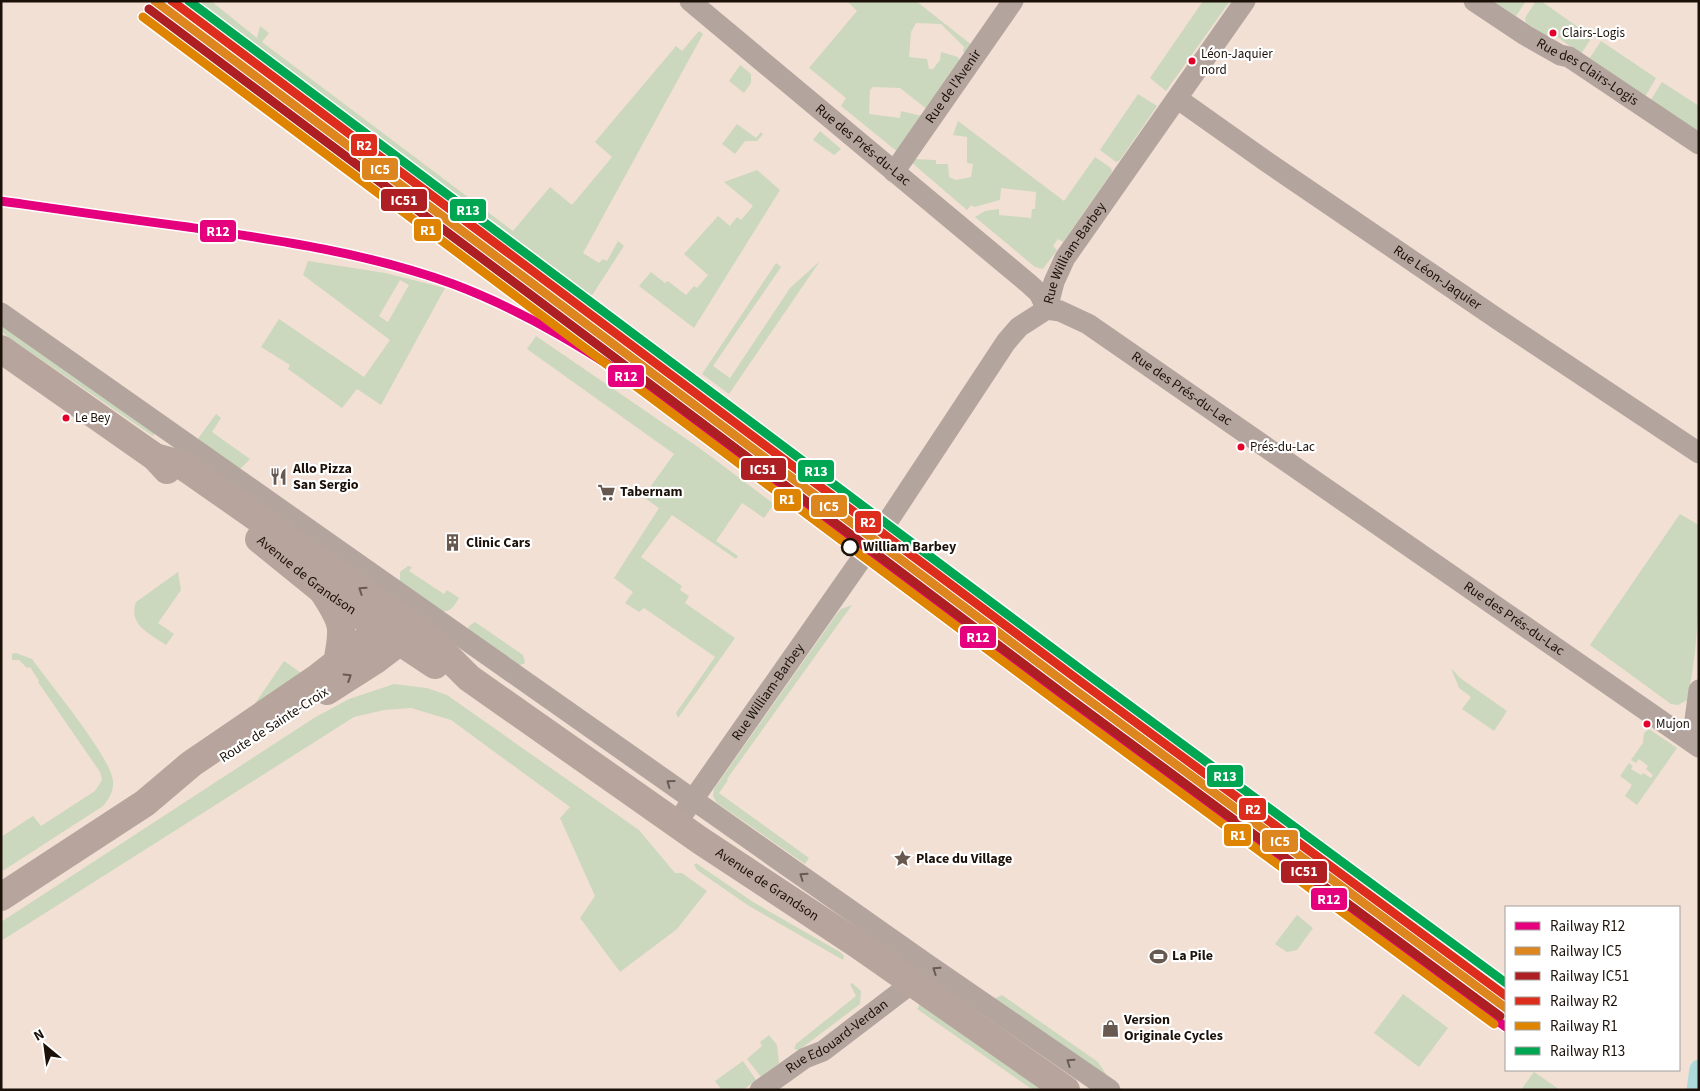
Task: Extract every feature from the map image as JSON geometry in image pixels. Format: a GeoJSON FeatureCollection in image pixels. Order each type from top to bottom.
{"type":"FeatureCollection","features":[{"type":"Feature","properties":{"kind":"main road","name":"Avenue de Grandson"},"geometry":{"type":"LineString","coordinates":[[1,349],[156,457],[172,476],[234,520],[322,590],[394,630],[435,644],[469,678],[676,823],[912,982],[1066,1090]]}},
{"type":"Feature","properties":{"kind":"main road","name":"Avenue de Grandson"},"geometry":{"type":"LineString","coordinates":[[156,457],[180,464],[394,630]]}},
{"type":"Feature","properties":{"kind":"main road"},"geometry":{"type":"LineString","coordinates":[[322,590],[339,617],[342,626],[337,663]]}},
{"type":"Feature","properties":{"kind":"main road","name":"Route de Sainte-Croix"},"geometry":{"type":"LineString","coordinates":[[1,897],[145,802],[191,764],[337,663],[394,630]]}},
{"type":"Feature","properties":{"kind":"main road","name":"Route de Sainte-Croix"},"geometry":{"type":"LineString","coordinates":[[145,802],[190,780],[368,665],[394,630]]}},
{"type":"Feature","properties":{"kind":"street","name":"Rue des Prés-du-Lac"},"geometry":{"type":"LineString","coordinates":[[690,1],[1028,283],[1039,293],[1047,309],[1060,311],[1088,324],[1695,745]]}},
{"type":"Feature","properties":{"kind":"street","name":"Rue de l'Avenir"},"geometry":{"type":"LineString","coordinates":[[894,172],[1013,1]]}},
{"type":"Feature","properties":{"kind":"street","name":"Rue William-Barbey"},"geometry":{"type":"LineString","coordinates":[[886,524],[1006,342],[1032,316],[1047,309],[1054,282],[1065,258],[1245,1]]}},
{"type":"Feature","properties":{"kind":"street","name":"Rue des Clairs-Logis"},"geometry":{"type":"LineString","coordinates":[[1474,1],[1525,35],[1560,55],[1569,57],[1699,144]]}},
{"type":"Feature","properties":{"kind":"street","name":"Rue Léon-Jaquier"},"geometry":{"type":"LineString","coordinates":[[1178,99],[1499,320],[1699,453]]}},
{"type":"Feature","properties":{"kind":"street"},"geometry":{"type":"LineString","coordinates":[[1,313],[1110,1090]]}},
{"type":"Feature","properties":{"kind":"street","name":"Rue William-Barbey"},"geometry":{"type":"LineString","coordinates":[[676,823],[860,561]]}},
{"type":"Feature","properties":{"kind":"street"},"geometry":{"type":"LineString","coordinates":[[1695,745],[1699,690]]}},
{"type":"Feature","properties":{"kind":"street","name":"Rue Edouard-Verdan"},"geometry":{"type":"LineString","coordinates":[[760,1090],[805,1058],[823,1051],[912,982]]}},
{"type":"Feature","properties":{"kind":"green space"},"geometry":{"type":"Polygon","coordinates":[[[188,1],[211,1],[257,38],[260,26],[269,33],[262,42],[513,231],[550,187],[572,205],[612,157],[595,142],[676,46],[682,51],[699,31],[703,34],[583,253],[599,263],[603,259],[607,261],[618,241],[624,246],[589,300],[188,1]]]}},
{"type":"Feature","properties":{"kind":"green space"},"geometry":{"type":"Polygon","coordinates":[[[847,1],[916,1],[973,46],[968,53],[963,52],[964,47],[941,24],[916,23],[911,32],[909,57],[927,59],[929,69],[933,69],[940,60],[941,52],[958,57],[961,65],[928,110],[900,88],[873,87],[870,90],[869,114],[900,118],[901,111],[922,116],[899,153],[841,106],[846,98],[809,68],[857,11],[847,1]]]}},
{"type":"Feature","properties":{"kind":"green space"},"geometry":{"type":"Polygon","coordinates":[[[1203,1],[1230,1],[1166,91],[1150,78],[1203,1]]]}},
{"type":"Feature","properties":{"kind":"green space"},"geometry":{"type":"Polygon","coordinates":[[[1493,1],[1526,1],[1516,16],[1493,1]]]}},
{"type":"Feature","properties":{"kind":"green space"},"geometry":{"type":"Polygon","coordinates":[[[1536,1],[1541,1],[1592,37],[1581,54],[1556,36],[1558,33],[1552,29],[1546,36],[1526,23],[1525,18],[1536,1]]]}},
{"type":"Feature","properties":{"kind":"green space"},"geometry":{"type":"Polygon","coordinates":[[[1601,41],[1656,78],[1645,97],[1589,59],[1601,41]]]}},
{"type":"Feature","properties":{"kind":"green space"},"geometry":{"type":"Polygon","coordinates":[[[740,65],[751,74],[751,83],[744,93],[729,81],[740,65]]]}},
{"type":"Feature","properties":{"kind":"green space"},"geometry":{"type":"Polygon","coordinates":[[[1662,82],[1699,106],[1699,137],[1650,101],[1662,82]]]}},
{"type":"Feature","properties":{"kind":"green space"},"geometry":{"type":"Polygon","coordinates":[[[1138,94],[1157,106],[1120,160],[1116,162],[1100,150],[1138,94]]]}},
{"type":"Feature","properties":{"kind":"green space"},"geometry":{"type":"Polygon","coordinates":[[[958,121],[1064,201],[1095,157],[1111,168],[1112,172],[1063,242],[1058,239],[1053,246],[1057,250],[1043,269],[1035,267],[975,217],[985,211],[999,209],[999,215],[1031,218],[1032,209],[1035,209],[1036,192],[1001,188],[1000,200],[974,207],[971,205],[967,210],[911,162],[913,159],[936,160],[936,164],[948,164],[949,177],[956,180],[971,177],[973,164],[967,163],[967,137],[953,135],[958,121]]]}},
{"type":"Feature","properties":{"kind":"green space"},"geometry":{"type":"Polygon","coordinates":[[[737,124],[756,138],[761,132],[763,134],[757,141],[745,141],[735,154],[722,144],[737,124]]]}},
{"type":"Feature","properties":{"kind":"green space"},"geometry":{"type":"Polygon","coordinates":[[[820,131],[841,149],[834,155],[813,140],[820,131]]]}},
{"type":"Feature","properties":{"kind":"green space"},"geometry":{"type":"Polygon","coordinates":[[[757,170],[780,190],[694,328],[639,286],[651,272],[665,283],[668,281],[686,295],[694,286],[697,288],[708,275],[684,254],[718,216],[730,226],[737,217],[741,220],[753,206],[724,182],[757,170]]]}},
{"type":"Feature","properties":{"kind":"green space"},"geometry":{"type":"Polygon","coordinates":[[[308,261],[385,273],[445,288],[381,405],[357,389],[342,408],[288,369],[290,365],[261,347],[279,319],[364,377],[390,340],[303,275],[308,261]],[[400,280],[379,316],[388,322],[409,285],[400,280]]]}},
{"type":"Feature","properties":{"kind":"green space"},"geometry":{"type":"Polygon","coordinates":[[[820,261],[729,394],[702,374],[776,263],[781,267],[713,366],[730,378],[790,288],[820,261]]]}},
{"type":"Feature","properties":{"kind":"green space"},"geometry":{"type":"Polygon","coordinates":[[[1,322],[155,433],[153,436],[8,337],[1,331],[1,322]]]}},
{"type":"Feature","properties":{"kind":"green space"},"geometry":{"type":"Polygon","coordinates":[[[536,336],[698,447],[774,504],[764,518],[742,503],[716,541],[738,556],[736,559],[672,515],[641,557],[682,586],[680,590],[689,596],[685,603],[735,638],[678,718],[676,713],[715,657],[644,608],[639,612],[625,603],[633,592],[614,578],[659,508],[643,497],[674,454],[527,349],[536,336]]]}},
{"type":"Feature","properties":{"kind":"green space"},"geometry":{"type":"Polygon","coordinates":[[[216,414],[221,418],[212,432],[250,459],[239,470],[197,440],[216,414]]]}},
{"type":"Feature","properties":{"kind":"green space"},"geometry":{"type":"Polygon","coordinates":[[[1680,514],[1699,525],[1699,569],[1697,635],[1691,679],[1687,700],[1678,705],[1671,704],[1590,645],[1680,514]]]}},
{"type":"Feature","properties":{"kind":"green space"},"geometry":{"type":"Polygon","coordinates":[[[408,566],[412,567],[409,571],[444,594],[447,590],[459,598],[454,606],[450,610],[440,611],[400,581],[400,572],[408,566]]]}},
{"type":"Feature","properties":{"kind":"green space"},"geometry":{"type":"Polygon","coordinates":[[[178,572],[181,590],[158,623],[174,634],[166,645],[137,623],[134,610],[136,602],[178,572]]]}},
{"type":"Feature","properties":{"kind":"green space"},"geometry":{"type":"Polygon","coordinates":[[[852,605],[727,779],[719,793],[809,858],[805,864],[717,803],[713,796],[714,789],[836,615],[841,609],[852,605]]]}},
{"type":"Feature","properties":{"kind":"green space"},"geometry":{"type":"Polygon","coordinates":[[[475,622],[523,655],[525,663],[518,666],[468,630],[469,626],[475,622]]]}},
{"type":"Feature","properties":{"kind":"green space"},"geometry":{"type":"Polygon","coordinates":[[[16,653],[32,659],[91,738],[110,770],[113,788],[111,795],[103,806],[1,872],[1,837],[33,816],[41,826],[95,791],[102,780],[100,772],[38,682],[30,667],[27,668],[19,660],[12,660],[12,654],[16,653]]]}},
{"type":"Feature","properties":{"kind":"green space"},"geometry":{"type":"Polygon","coordinates":[[[284,661],[304,675],[254,705],[284,661]]]}},
{"type":"Feature","properties":{"kind":"green space"},"geometry":{"type":"Polygon","coordinates":[[[1451,668],[1460,678],[1507,711],[1494,731],[1462,709],[1471,697],[1459,688],[1451,668]]]}},
{"type":"Feature","properties":{"kind":"green space"},"geometry":{"type":"Polygon","coordinates":[[[394,684],[427,688],[447,695],[639,830],[675,873],[682,873],[707,891],[677,929],[620,972],[580,918],[595,896],[560,818],[570,807],[451,720],[411,708],[384,710],[354,717],[1,941],[1,922],[314,718],[349,699],[394,684]]]}},
{"type":"Feature","properties":{"kind":"green space"},"geometry":{"type":"Polygon","coordinates":[[[1649,729],[1677,748],[1637,805],[1625,796],[1632,785],[1620,776],[1629,763],[1633,766],[1631,769],[1641,775],[1643,773],[1651,778],[1653,775],[1646,769],[1648,766],[1639,759],[1636,763],[1631,760],[1643,743],[1644,733],[1649,729]]]}},
{"type":"Feature","properties":{"kind":"green space"},"geometry":{"type":"Polygon","coordinates":[[[696,863],[753,902],[840,952],[844,956],[843,960],[749,906],[697,870],[694,865],[696,863]]]}},
{"type":"Feature","properties":{"kind":"green space"},"geometry":{"type":"Polygon","coordinates":[[[1297,915],[1313,928],[1297,950],[1287,952],[1275,944],[1297,915]]]}},
{"type":"Feature","properties":{"kind":"green space"},"geometry":{"type":"Polygon","coordinates":[[[852,983],[861,991],[860,1004],[799,1050],[794,1049],[796,1044],[856,996],[850,984],[852,983]]]}},
{"type":"Feature","properties":{"kind":"green space"},"geometry":{"type":"Polygon","coordinates":[[[1403,994],[1448,1028],[1419,1067],[1374,1033],[1403,994]]]}},
{"type":"Feature","properties":{"kind":"green space"},"geometry":{"type":"Polygon","coordinates":[[[1002,995],[1098,1062],[1106,1074],[1103,1077],[994,999],[1002,995]]]}},
{"type":"Feature","properties":{"kind":"green space"},"geometry":{"type":"Polygon","coordinates":[[[920,1004],[1043,1090],[1033,1090],[917,1009],[920,1004]]]}},
{"type":"Feature","properties":{"kind":"green space"},"geometry":{"type":"Polygon","coordinates":[[[769,1035],[777,1045],[779,1063],[761,1077],[747,1059],[762,1046],[760,1042],[769,1035]]]}},
{"type":"Feature","properties":{"kind":"green space"},"geometry":{"type":"Polygon","coordinates":[[[743,1061],[756,1080],[743,1090],[722,1090],[715,1081],[743,1061]]]}},
{"type":"Feature","properties":{"kind":"green space"},"geometry":{"type":"Polygon","coordinates":[[[1534,1072],[1560,1090],[1521,1090],[1534,1072]]]}},
{"type":"Feature","properties":{"kind":"waterway"},"geometry":{"type":"LineString","coordinates":[[1696,1090],[1699,1069]]}},
{"type":"Feature","properties":{"kind":"tunnel"},"geometry":{"type":"LineString","coordinates":[[860,561],[886,524]]}},
{"type":"Feature","properties":{"kind":"rail line","name":"IC5"},"geometry":{"type":"LineString","coordinates":[[155,1],[1075,690],[1505,1007]]}},
{"type":"Feature","properties":{"kind":"rail line","name":"R2"},"geometry":{"type":"LineString","coordinates":[[172,1],[1081,682],[1505,995]]}},
{"type":"Feature","properties":{"kind":"rail line","name":"R13"},"geometry":{"type":"LineString","coordinates":[[189,1],[1087,674],[1505,982]]}},
{"type":"Feature","properties":{"kind":"rail line","name":"IC51"},"geometry":{"type":"LineString","coordinates":[[149,9],[1069,698],[1500,1016]]}},
{"type":"Feature","properties":{"kind":"rail line","name":"R1"},"geometry":{"type":"LineString","coordinates":[[143,17],[1063,706],[1494,1024]]}},
{"type":"Feature","properties":{"kind":"rail line","name":"R12"},"geometry":{"type":"LineString","coordinates":[[1,201],[255,237],[355,256],[421,273],[453,284],[532,320],[606,363],[654,395],[1311,886],[1505,1026]]}},
{"type":"Feature","properties":{"kind":"place","name":"Clairs-Logis"},"geometry":{"type":"Point","coordinates":[1553,33]}},
{"type":"Feature","properties":{"kind":"place","name":"Léon-Jaquier nord"},"geometry":{"type":"Point","coordinates":[1192,61]}},
{"type":"Feature","properties":{"kind":"place","name":"Le Bey"},"geometry":{"type":"Point","coordinates":[66,418]}},
{"type":"Feature","properties":{"kind":"place","name":"Prés-du-Lac"},"geometry":{"type":"Point","coordinates":[1241,447]}},
{"type":"Feature","properties":{"kind":"place","name":"Allo Pizza San Sergio"},"geometry":{"type":"Point","coordinates":[279,477]}},
{"type":"Feature","properties":{"kind":"place","name":"Tabernam"},"geometry":{"type":"Point","coordinates":[606,492]}},
{"type":"Feature","properties":{"kind":"place","name":"Clinic Cars"},"geometry":{"type":"Point","coordinates":[452,543]}},
{"type":"Feature","properties":{"kind":"place","name":"William Barbey"},"geometry":{"type":"Point","coordinates":[850,547]}},
{"type":"Feature","properties":{"kind":"place","name":"Mujon"},"geometry":{"type":"Point","coordinates":[1647,724]}},
{"type":"Feature","properties":{"kind":"place","name":"Place du Village"},"geometry":{"type":"Point","coordinates":[902,859]}},
{"type":"Feature","properties":{"kind":"place","name":"La Pile"},"geometry":{"type":"Point","coordinates":[1158,956]}},
{"type":"Feature","properties":{"kind":"place","name":"Version Originale Cycles"},"geometry":{"type":"Point","coordinates":[1110,1028]}}]}
